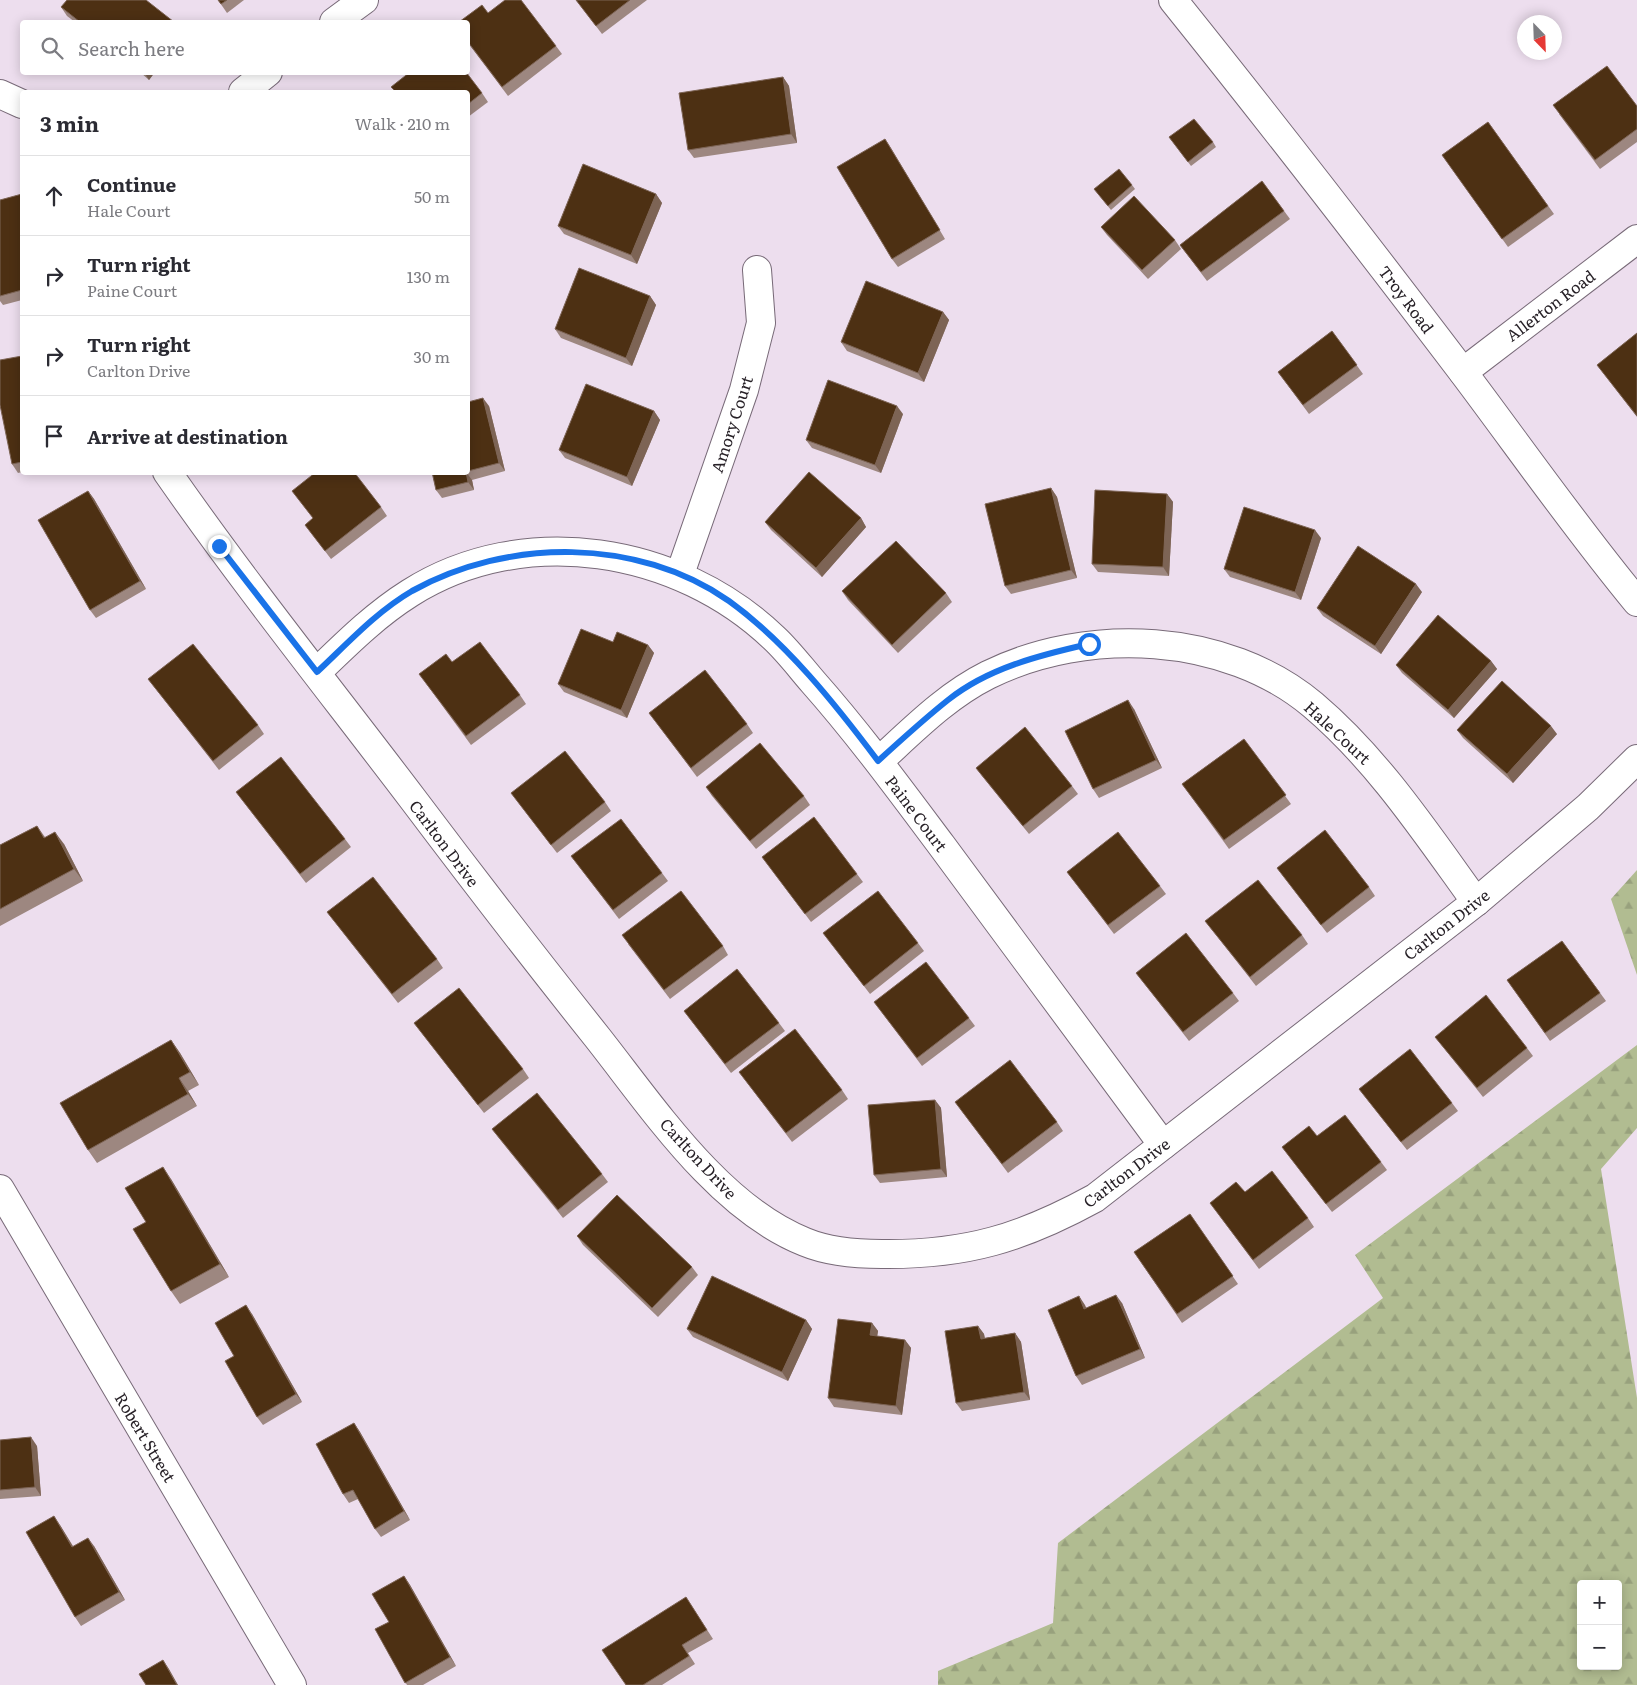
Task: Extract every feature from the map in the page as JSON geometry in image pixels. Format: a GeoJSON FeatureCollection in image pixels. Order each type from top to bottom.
{"type":"FeatureCollection","features":[{"type":"Feature","properties":{"kind":"street"},"geometry":{"type":"LineString","coordinates":[[337,20],[364,0]]}},
{"type":"Feature","properties":{"kind":"street","name":"Troy Road"},"geometry":{"type":"LineString","coordinates":[[1172,0],[1275,126],[1463,372],[1600,558],[1637,602]]}},
{"type":"Feature","properties":{"kind":"street"},"geometry":{"type":"LineString","coordinates":[[246,90],[264,75]]}},
{"type":"Feature","properties":{"kind":"street"},"geometry":{"type":"LineString","coordinates":[[0,94],[20,103]]}},
{"type":"Feature","properties":{"kind":"street","name":"Allerton Road"},"geometry":{"type":"LineString","coordinates":[[1463,372],[1637,238]]}},
{"type":"Feature","properties":{"kind":"street","name":"Amory Court"},"geometry":{"type":"LineString","coordinates":[[680,574],[744,390],[754,352],[761,323],[757,270]]}},
{"type":"Feature","properties":{"kind":"street","name":"Carlton Drive"},"geometry":{"type":"LineString","coordinates":[[170,475],[219,546],[317,672],[502,918],[669,1127],[728,1194],[765,1222],[806,1243],[851,1254],[920,1254],[966,1249],[1008,1239],[1054,1221],[1095,1198],[1476,902],[1588,807],[1637,759]]}},
{"type":"Feature","properties":{"kind":"street","name":"Paine Court"},"geometry":{"type":"LineString","coordinates":[[317,672],[373,618],[411,592],[453,572],[497,558],[543,552],[589,552],[635,560],[680,574],[728,600],[774,638],[854,729],[1163,1145]]}},
{"type":"Feature","properties":{"kind":"street","name":"Hale Court"},"geometry":{"type":"LineString","coordinates":[[878,761],[949,699],[988,675],[1036,656],[1099,644],[1139,642],[1191,648],[1235,661],[1278,681],[1312,704],[1380,772],[1476,902]]}},
{"type":"Feature","properties":{"kind":"street","name":"Robert Street"},"geometry":{"type":"LineString","coordinates":[[0,1189],[292,1685]]}},
{"type":"Feature","properties":{"kind":"green space"},"geometry":{"type":"Polygon","coordinates":[[[1637,870],[1637,975],[1611,899],[1637,870]]]}},
{"type":"Feature","properties":{"kind":"green space"},"geometry":{"type":"Polygon","coordinates":[[[1637,1045],[1637,1128],[1601,1169],[1637,1398],[1637,1685],[938,1685],[938,1671],[1053,1623],[1058,1543],[1383,1298],[1355,1255],[1637,1045]]]}},
{"type":"Feature","properties":{"kind":"building"},"geometry":{"type":"Polygon","coordinates":[[[67,0],[146,0],[171,20],[77,20],[61,7],[67,0]]]}},
{"type":"Feature","properties":{"kind":"building"},"geometry":{"type":"Polygon","coordinates":[[[218,0],[227,0],[221,4],[218,0]]]}},
{"type":"Feature","properties":{"kind":"building"},"geometry":{"type":"Polygon","coordinates":[[[505,0],[521,0],[556,46],[502,87],[470,45],[470,20],[462,20],[482,5],[488,13],[505,0]]]}},
{"type":"Feature","properties":{"kind":"building"},"geometry":{"type":"Polygon","coordinates":[[[576,0],[630,0],[596,26],[576,0]]]}},
{"type":"Feature","properties":{"kind":"building"},"geometry":{"type":"Polygon","coordinates":[[[1607,66],[1637,106],[1637,129],[1595,160],[1553,105],[1607,66]]]}},
{"type":"Feature","properties":{"kind":"building"},"geometry":{"type":"Polygon","coordinates":[[[406,75],[468,75],[482,93],[470,102],[470,90],[394,90],[391,87],[406,75]]]}},
{"type":"Feature","properties":{"kind":"building"},"geometry":{"type":"Polygon","coordinates":[[[783,77],[791,134],[688,150],[679,93],[783,77]]]}},
{"type":"Feature","properties":{"kind":"building"},"geometry":{"type":"Polygon","coordinates":[[[1194,119],[1213,142],[1188,162],[1169,137],[1194,119]]]}},
{"type":"Feature","properties":{"kind":"building"},"geometry":{"type":"Polygon","coordinates":[[[1488,122],[1548,206],[1502,239],[1442,155],[1488,122]]]}},
{"type":"Feature","properties":{"kind":"building"},"geometry":{"type":"Polygon","coordinates":[[[885,139],[940,230],[892,259],[837,167],[885,139]]]}},
{"type":"Feature","properties":{"kind":"building"},"geometry":{"type":"Polygon","coordinates":[[[583,164],[656,194],[631,255],[558,226],[583,164]]]}},
{"type":"Feature","properties":{"kind":"building"},"geometry":{"type":"Polygon","coordinates":[[[1119,169],[1132,185],[1108,206],[1094,189],[1119,169]]]}},
{"type":"Feature","properties":{"kind":"building"},"geometry":{"type":"Polygon","coordinates":[[[1262,181],[1284,211],[1201,272],[1180,245],[1262,181]]]}},
{"type":"Feature","properties":{"kind":"building"},"geometry":{"type":"Polygon","coordinates":[[[20,195],[20,291],[0,296],[0,200],[20,195]]]}},
{"type":"Feature","properties":{"kind":"building"},"geometry":{"type":"Polygon","coordinates":[[[1134,196],[1175,240],[1142,270],[1101,227],[1134,196]]]}},
{"type":"Feature","properties":{"kind":"building"},"geometry":{"type":"Polygon","coordinates":[[[579,268],[650,296],[626,358],[555,329],[579,268]]]}},
{"type":"Feature","properties":{"kind":"building"},"geometry":{"type":"Polygon","coordinates":[[[866,281],[943,312],[918,373],[841,342],[866,281]]]}},
{"type":"Feature","properties":{"kind":"building"},"geometry":{"type":"Polygon","coordinates":[[[1332,331],[1357,365],[1303,405],[1278,372],[1332,331]]]}},
{"type":"Feature","properties":{"kind":"building"},"geometry":{"type":"Polygon","coordinates":[[[1637,333],[1637,416],[1597,365],[1637,333]]]}},
{"type":"Feature","properties":{"kind":"building"},"geometry":{"type":"Polygon","coordinates":[[[20,356],[20,462],[12,464],[0,405],[0,360],[20,356]]]}},
{"type":"Feature","properties":{"kind":"building"},"geometry":{"type":"Polygon","coordinates":[[[828,380],[897,406],[875,465],[806,440],[828,380]]]}},
{"type":"Feature","properties":{"kind":"building"},"geometry":{"type":"Polygon","coordinates":[[[586,384],[654,411],[627,477],[559,450],[586,384]]]}},
{"type":"Feature","properties":{"kind":"building"},"geometry":{"type":"Polygon","coordinates":[[[483,398],[499,463],[470,470],[470,401],[483,398]]]}},
{"type":"Feature","properties":{"kind":"building"},"geometry":{"type":"Polygon","coordinates":[[[809,472],[861,518],[816,568],[765,522],[809,472]]]}},
{"type":"Feature","properties":{"kind":"building"},"geometry":{"type":"Polygon","coordinates":[[[312,475],[356,475],[381,507],[325,551],[305,525],[313,518],[292,491],[312,475]]]}},
{"type":"Feature","properties":{"kind":"building"},"geometry":{"type":"Polygon","coordinates":[[[433,475],[467,475],[468,482],[436,490],[433,475]]]}},
{"type":"Feature","properties":{"kind":"building"},"geometry":{"type":"Polygon","coordinates":[[[1051,488],[1071,570],[1005,586],[985,504],[1051,488]]]}},
{"type":"Feature","properties":{"kind":"building"},"geometry":{"type":"Polygon","coordinates":[[[1095,490],[1167,494],[1163,567],[1092,564],[1095,490]]]}},
{"type":"Feature","properties":{"kind":"building"},"geometry":{"type":"Polygon","coordinates":[[[88,491],[140,581],[90,610],[38,520],[88,491]]]}},
{"type":"Feature","properties":{"kind":"building"},"geometry":{"type":"Polygon","coordinates":[[[1244,507],[1315,530],[1295,592],[1224,569],[1244,507]]]}},
{"type":"Feature","properties":{"kind":"building"},"geometry":{"type":"Polygon","coordinates":[[[896,541],[946,593],[892,645],[842,591],[896,541]]]}},
{"type":"Feature","properties":{"kind":"building"},"geometry":{"type":"Polygon","coordinates":[[[1358,546],[1416,584],[1375,646],[1317,608],[1358,546]]]}},
{"type":"Feature","properties":{"kind":"building"},"geometry":{"type":"Polygon","coordinates":[[[1438,615],[1491,661],[1448,710],[1396,665],[1438,615]]]}},
{"type":"Feature","properties":{"kind":"building"},"geometry":{"type":"Polygon","coordinates":[[[581,629],[613,642],[617,632],[648,645],[621,710],[558,684],[581,629]]]}},
{"type":"Feature","properties":{"kind":"building"},"geometry":{"type":"Polygon","coordinates":[[[480,642],[520,695],[466,736],[419,674],[446,654],[452,662],[480,642]]]}},
{"type":"Feature","properties":{"kind":"building"},"geometry":{"type":"Polygon","coordinates":[[[193,644],[258,725],[213,761],[148,679],[193,644]]]}},
{"type":"Feature","properties":{"kind":"building"},"geometry":{"type":"Polygon","coordinates":[[[705,670],[747,724],[691,768],[649,713],[705,670]]]}},
{"type":"Feature","properties":{"kind":"building"},"geometry":{"type":"Polygon","coordinates":[[[1502,681],[1551,726],[1507,774],[1457,730],[1502,681]]]}},
{"type":"Feature","properties":{"kind":"building"},"geometry":{"type":"Polygon","coordinates":[[[1128,700],[1156,760],[1093,789],[1065,731],[1128,700]]]}},
{"type":"Feature","properties":{"kind":"building"},"geometry":{"type":"Polygon","coordinates":[[[1025,727],[1072,786],[1023,826],[976,768],[1025,727]]]}},
{"type":"Feature","properties":{"kind":"building"},"geometry":{"type":"Polygon","coordinates":[[[1244,739],[1286,795],[1224,840],[1182,784],[1244,739]]]}},
{"type":"Feature","properties":{"kind":"building"},"geometry":{"type":"Polygon","coordinates":[[[760,743],[804,796],[750,841],[706,787],[760,743]]]}},
{"type":"Feature","properties":{"kind":"building"},"geometry":{"type":"Polygon","coordinates":[[[565,751],[605,802],[551,845],[511,793],[565,751]]]}},
{"type":"Feature","properties":{"kind":"building"},"geometry":{"type":"Polygon","coordinates":[[[281,757],[345,839],[300,874],[236,792],[281,757]]]}},
{"type":"Feature","properties":{"kind":"building"},"geometry":{"type":"Polygon","coordinates":[[[814,817],[857,874],[805,914],[762,857],[814,817]]]}},
{"type":"Feature","properties":{"kind":"building"},"geometry":{"type":"Polygon","coordinates":[[[621,819],[662,873],[613,910],[571,856],[621,819]]]}},
{"type":"Feature","properties":{"kind":"building"},"geometry":{"type":"Polygon","coordinates":[[[37,826],[44,838],[55,832],[74,869],[0,909],[0,845],[37,826]]]}},
{"type":"Feature","properties":{"kind":"building"},"geometry":{"type":"Polygon","coordinates":[[[1325,830],[1369,887],[1321,925],[1277,868],[1325,830]]]}},
{"type":"Feature","properties":{"kind":"building"},"geometry":{"type":"Polygon","coordinates":[[[1118,832],[1160,886],[1108,925],[1067,872],[1118,832]]]}},
{"type":"Feature","properties":{"kind":"building"},"geometry":{"type":"Polygon","coordinates":[[[373,877],[437,959],[392,994],[327,912],[373,877]]]}},
{"type":"Feature","properties":{"kind":"building"},"geometry":{"type":"Polygon","coordinates":[[[1258,880],[1302,935],[1250,977],[1205,921],[1258,880]]]}},
{"type":"Feature","properties":{"kind":"building"},"geometry":{"type":"Polygon","coordinates":[[[681,891],[723,946],[664,990],[622,935],[681,891]]]}},
{"type":"Feature","properties":{"kind":"building"},"geometry":{"type":"Polygon","coordinates":[[[878,891],[918,943],[864,986],[823,933],[878,891]]]}},
{"type":"Feature","properties":{"kind":"building"},"geometry":{"type":"Polygon","coordinates":[[[1186,933],[1233,993],[1183,1032],[1136,973],[1186,933]]]}},
{"type":"Feature","properties":{"kind":"building"},"geometry":{"type":"Polygon","coordinates":[[[1562,941],[1600,993],[1545,1033],[1507,980],[1562,941]]]}},
{"type":"Feature","properties":{"kind":"building"},"geometry":{"type":"Polygon","coordinates":[[[926,962],[969,1018],[917,1058],[874,1002],[926,962]]]}},
{"type":"Feature","properties":{"kind":"building"},"geometry":{"type":"Polygon","coordinates":[[[737,969],[779,1023],[725,1064],[684,1011],[737,969]]]}},
{"type":"Feature","properties":{"kind":"building"},"geometry":{"type":"Polygon","coordinates":[[[459,988],[523,1069],[478,1105],[414,1023],[459,988]]]}},
{"type":"Feature","properties":{"kind":"building"},"geometry":{"type":"Polygon","coordinates":[[[1486,995],[1527,1048],[1477,1088],[1435,1037],[1486,995]]]}},
{"type":"Feature","properties":{"kind":"building"},"geometry":{"type":"Polygon","coordinates":[[[795,1029],[842,1090],[786,1133],[739,1072],[795,1029]]]}},
{"type":"Feature","properties":{"kind":"building"},"geometry":{"type":"Polygon","coordinates":[[[171,1040],[190,1072],[179,1078],[188,1094],[88,1150],[60,1103],[171,1040]]]}},
{"type":"Feature","properties":{"kind":"building"},"geometry":{"type":"Polygon","coordinates":[[[1410,1049],[1452,1103],[1401,1142],[1359,1089],[1410,1049]]]}},
{"type":"Feature","properties":{"kind":"building"},"geometry":{"type":"Polygon","coordinates":[[[1010,1060],[1057,1122],[1002,1164],[955,1102],[1010,1060]]]}},
{"type":"Feature","properties":{"kind":"building"},"geometry":{"type":"Polygon","coordinates":[[[537,1093],[602,1174],[558,1210],[492,1129],[537,1093]]]}},
{"type":"Feature","properties":{"kind":"building"},"geometry":{"type":"Polygon","coordinates":[[[935,1100],[941,1169],[874,1175],[868,1105],[935,1100]]]}},
{"type":"Feature","properties":{"kind":"building"},"geometry":{"type":"Polygon","coordinates":[[[1345,1115],[1381,1162],[1326,1204],[1282,1147],[1309,1126],[1317,1136],[1345,1115]]]}},
{"type":"Feature","properties":{"kind":"building"},"geometry":{"type":"Polygon","coordinates":[[[163,1167],[220,1264],[171,1291],[133,1229],[146,1222],[125,1188],[163,1167]]]}},
{"type":"Feature","properties":{"kind":"building"},"geometry":{"type":"Polygon","coordinates":[[[1272,1171],[1308,1218],[1253,1260],[1210,1203],[1236,1182],[1245,1192],[1272,1171]]]}},
{"type":"Feature","properties":{"kind":"building"},"geometry":{"type":"Polygon","coordinates":[[[617,1195],[692,1267],[652,1308],[577,1236],[617,1195]]]}},
{"type":"Feature","properties":{"kind":"building"},"geometry":{"type":"Polygon","coordinates":[[[1190,1214],[1233,1276],[1177,1314],[1134,1252],[1190,1214]]]}},
{"type":"Feature","properties":{"kind":"building"},"geometry":{"type":"Polygon","coordinates":[[[712,1276],[806,1320],[782,1372],[687,1329],[712,1276]]]}},
{"type":"Feature","properties":{"kind":"building"},"geometry":{"type":"Polygon","coordinates":[[[1116,1295],[1140,1349],[1076,1376],[1048,1310],[1079,1296],[1084,1309],[1116,1295]]]}},
{"type":"Feature","properties":{"kind":"building"},"geometry":{"type":"Polygon","coordinates":[[[246,1305],[296,1394],[257,1417],[225,1361],[234,1356],[215,1323],[246,1305]]]}},
{"type":"Feature","properties":{"kind":"building"},"geometry":{"type":"Polygon","coordinates":[[[838,1319],[872,1323],[870,1335],[905,1340],[896,1406],[828,1398],[838,1319]]]}},
{"type":"Feature","properties":{"kind":"building"},"geometry":{"type":"Polygon","coordinates":[[[978,1326],[981,1339],[1015,1333],[1024,1392],[956,1403],[945,1331],[978,1326]]]}},
{"type":"Feature","properties":{"kind":"building"},"geometry":{"type":"Polygon","coordinates":[[[354,1423],[404,1511],[375,1529],[353,1490],[343,1494],[316,1444],[354,1423]]]}},
{"type":"Feature","properties":{"kind":"building"},"geometry":{"type":"Polygon","coordinates":[[[31,1437],[35,1487],[0,1490],[0,1440],[31,1437]]]}},
{"type":"Feature","properties":{"kind":"building"},"geometry":{"type":"Polygon","coordinates":[[[54,1516],[72,1547],[88,1538],[119,1592],[75,1617],[26,1532],[54,1516]]]}},
{"type":"Feature","properties":{"kind":"building"},"geometry":{"type":"Polygon","coordinates":[[[404,1576],[450,1657],[405,1683],[375,1629],[389,1622],[372,1594],[404,1576]]]}},
{"type":"Feature","properties":{"kind":"building"},"geometry":{"type":"Polygon","coordinates":[[[686,1597],[707,1630],[682,1645],[689,1656],[643,1685],[626,1685],[602,1650],[686,1597]]]}},
{"type":"Feature","properties":{"kind":"building"},"geometry":{"type":"Polygon","coordinates":[[[163,1660],[177,1685],[146,1685],[139,1674],[163,1660]]]}},
{"type":"Feature","properties":{"kind":"route"},"geometry":{"type":"LineString","coordinates":[[219,546],[317,672],[373,618],[411,592],[453,572],[497,558],[543,552],[589,552],[635,560],[680,574],[728,600],[774,638],[854,729],[878,761],[949,699],[988,675],[1036,656],[1089,644]]}}]}
